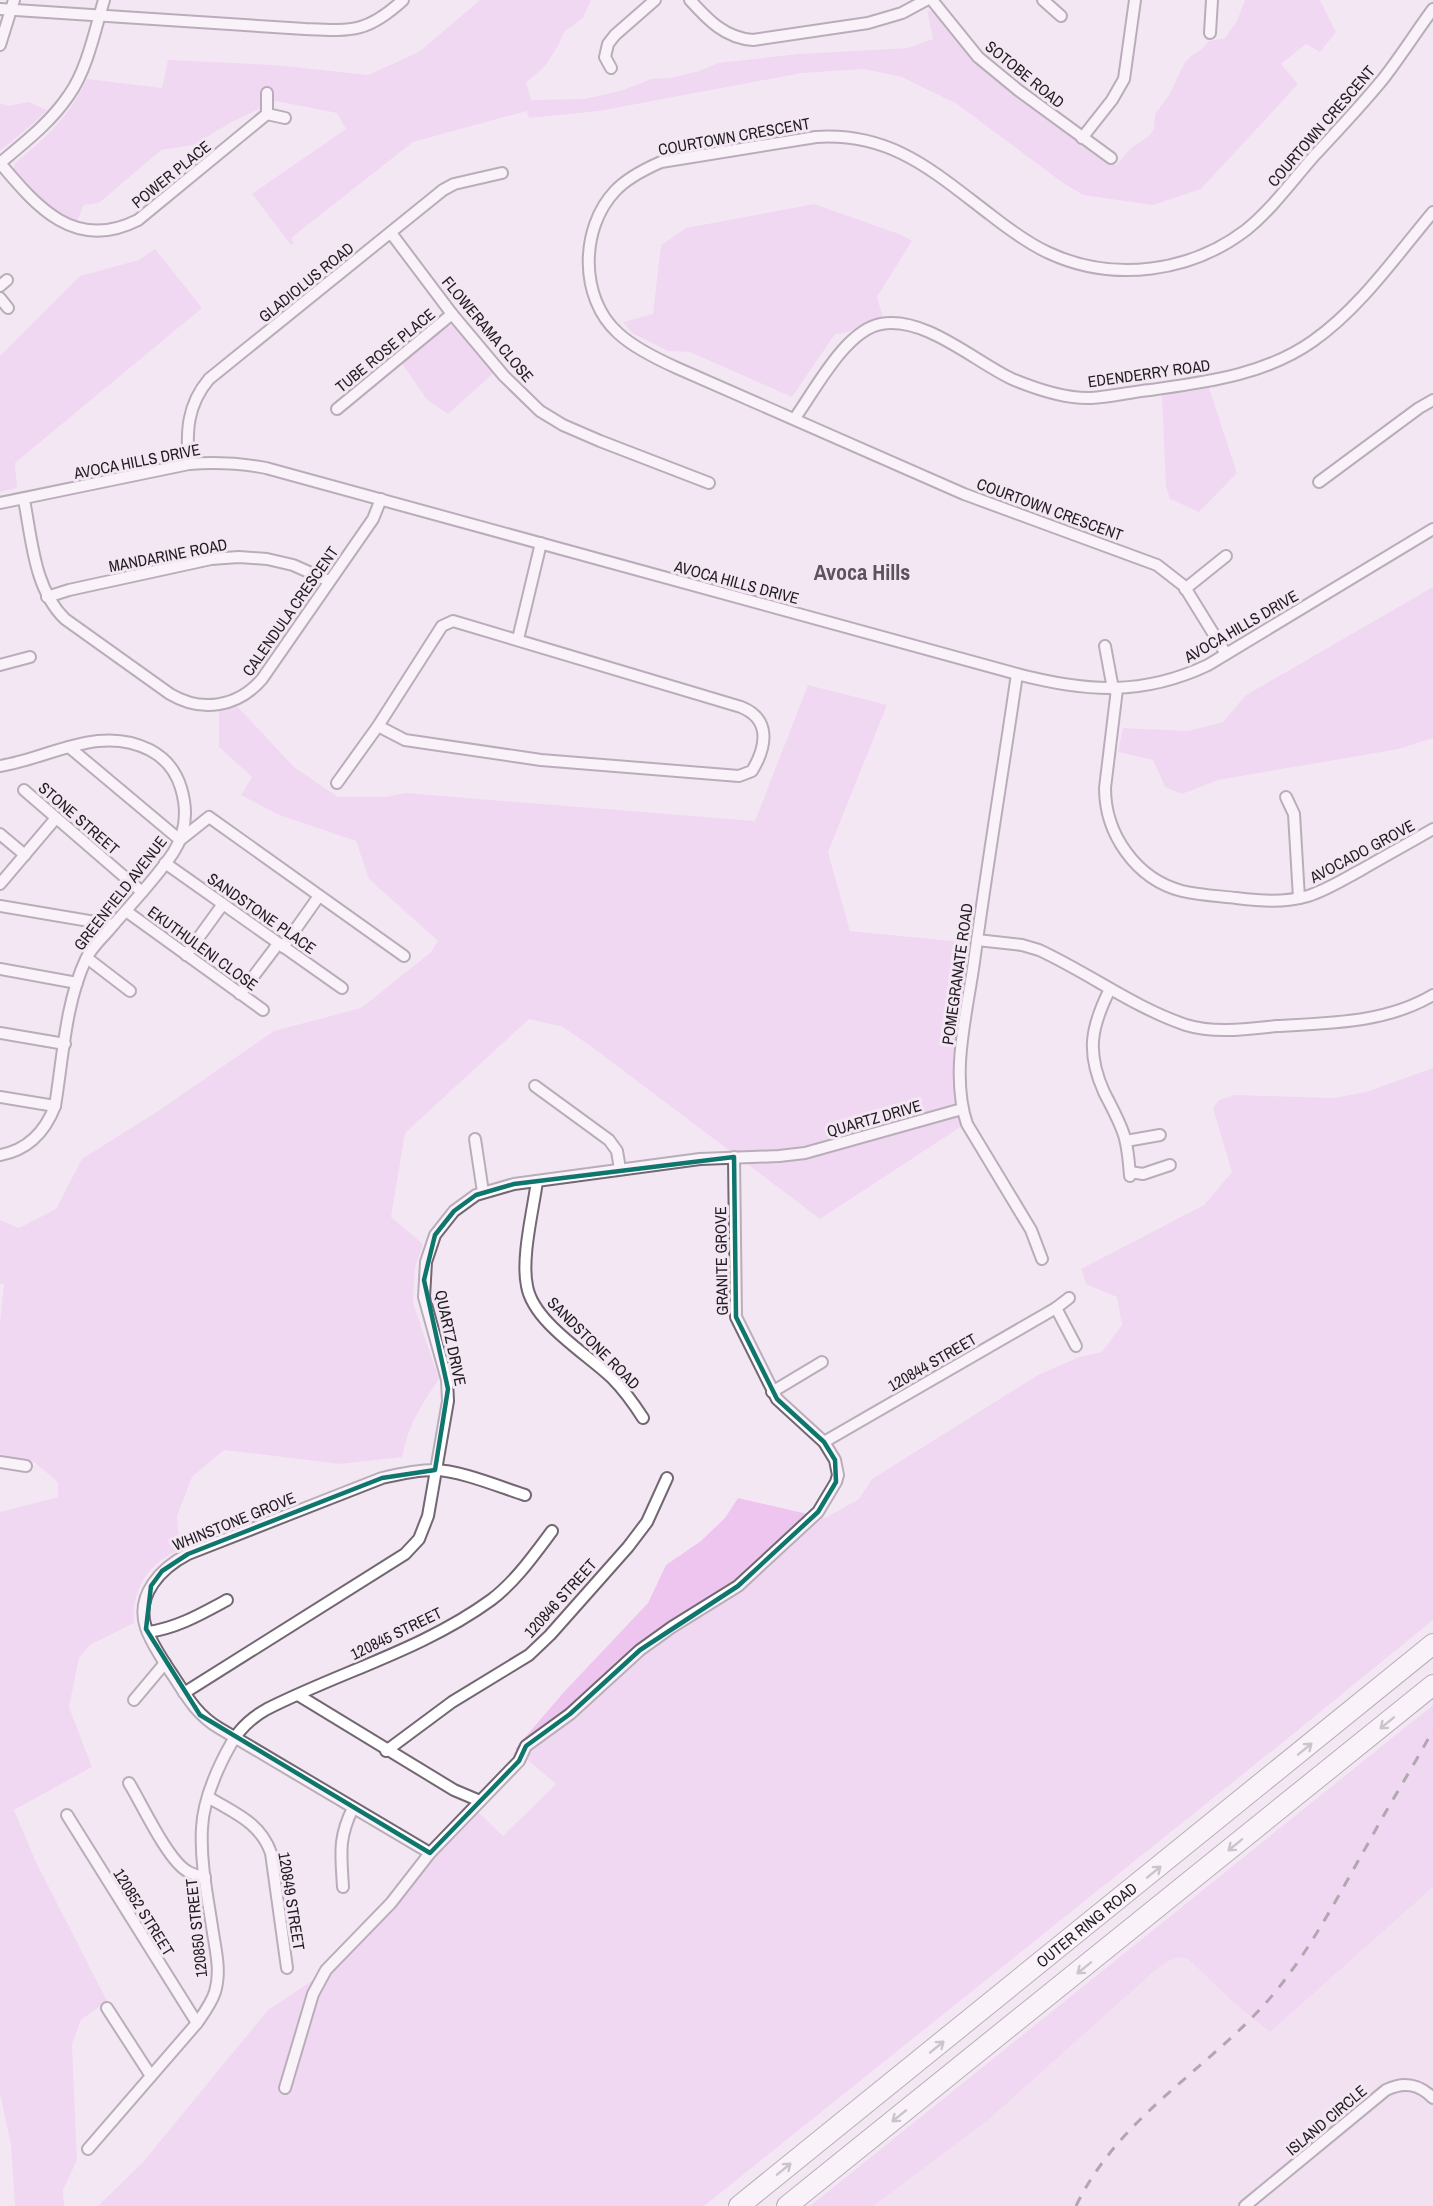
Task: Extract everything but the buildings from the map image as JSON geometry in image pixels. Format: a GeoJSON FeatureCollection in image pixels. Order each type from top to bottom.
{"type":"FeatureCollection","features":[{"type":"Feature","properties":{"kind":"highway","name":"OUTER RING ROAD"},"geometry":{"type":"LineString","coordinates":[[739,2206],[1433,1644]]}},
{"type":"Feature","properties":{"kind":"highway","name":"OUTER RING ROAD"},"geometry":{"type":"LineString","coordinates":[[787,2206],[1433,1686]]}},
{"type":"Feature","properties":{"kind":"street"},"geometry":{"type":"LineString","coordinates":[[0,163],[40,129],[70,94],[81,74],[104,0]]}},
{"type":"Feature","properties":{"kind":"street"},"geometry":{"type":"LineString","coordinates":[[0,9],[13,5],[99,15],[347,30],[370,25],[381,19],[403,0]]}},
{"type":"Feature","properties":{"kind":"street"},"geometry":{"type":"LineString","coordinates":[[612,68],[605,57],[608,44],[655,0]]}},
{"type":"Feature","properties":{"kind":"street"},"geometry":{"type":"LineString","coordinates":[[690,0],[716,27],[735,37],[753,40],[868,23],[902,13],[926,0]]}},
{"type":"Feature","properties":{"kind":"street","name":"SOTOBE ROAD"},"geometry":{"type":"LineString","coordinates":[[932,0],[978,57],[1111,158]]}},
{"type":"Feature","properties":{"kind":"street"},"geometry":{"type":"LineString","coordinates":[[1043,0],[1061,16]]}},
{"type":"Feature","properties":{"kind":"street"},"geometry":{"type":"LineString","coordinates":[[1082,138],[1112,100],[1124,79],[1135,0]]}},
{"type":"Feature","properties":{"kind":"street"},"geometry":{"type":"LineString","coordinates":[[1210,33],[1212,0]]}},
{"type":"Feature","properties":{"kind":"street"},"geometry":{"type":"LineString","coordinates":[[0,45],[13,5]]}},
{"type":"Feature","properties":{"kind":"street","name":"COURTOWN CRESCENT"},"geometry":{"type":"LineString","coordinates":[[1226,654],[1185,589],[1173,576],[1142,558],[964,494],[652,356],[618,334],[606,320],[591,285],[589,252],[591,232],[606,202],[625,182],[661,162],[816,137],[852,136],[894,149],[927,168],[1005,226],[1050,254],[1109,269],[1149,270],[1181,263],[1204,255],[1227,243],[1265,213],[1383,78],[1433,9]]}},
{"type":"Feature","properties":{"kind":"street"},"geometry":{"type":"LineString","coordinates":[[267,93],[267,114],[285,118]]}},
{"type":"Feature","properties":{"kind":"street","name":"POWER PLACE"},"geometry":{"type":"LineString","coordinates":[[0,163],[34,202],[57,219],[90,230],[117,229],[138,220],[267,114]]}},
{"type":"Feature","properties":{"kind":"street","name":"GLADIOLUS ROAD"},"geometry":{"type":"LineString","coordinates":[[189,464],[186,441],[191,409],[196,397],[209,379],[448,187],[502,173]]}},
{"type":"Feature","properties":{"kind":"street","name":"EDENDERRY ROAD"},"geometry":{"type":"LineString","coordinates":[[795,418],[851,339],[879,324],[908,324],[928,332],[1011,378],[1067,396],[1091,398],[1194,383],[1268,366],[1312,342],[1352,308],[1433,212]]}},
{"type":"Feature","properties":{"kind":"street","name":"FLOWERAMA CLOSE"},"geometry":{"type":"LineString","coordinates":[[391,233],[452,314],[504,376],[540,411],[563,425],[600,441],[709,483]]}},
{"type":"Feature","properties":{"kind":"street"},"geometry":{"type":"LineString","coordinates":[[0,298],[8,308]]}},
{"type":"Feature","properties":{"kind":"street","name":"TUBE ROSE PLACE"},"geometry":{"type":"LineString","coordinates":[[337,409],[452,314]]}},
{"type":"Feature","properties":{"kind":"street"},"geometry":{"type":"LineString","coordinates":[[1319,482],[1433,400]]}},
{"type":"Feature","properties":{"kind":"street","name":"AVOCA HILLS DRIVE"},"geometry":{"type":"LineString","coordinates":[[0,503],[24,500],[189,464],[212,462],[247,465],[1017,674],[1086,688],[1115,689],[1139,687],[1185,676],[1208,665],[1433,529]]}},
{"type":"Feature","properties":{"kind":"street","name":"CALENDULA CRESCENT"},"geometry":{"type":"LineString","coordinates":[[24,500],[41,582],[47,597],[65,619],[170,694],[188,703],[208,706],[234,700],[256,686],[373,519],[381,500]]}},
{"type":"Feature","properties":{"kind":"street"},"geometry":{"type":"LineString","coordinates":[[518,639],[541,543]]}},
{"type":"Feature","properties":{"kind":"street"},"geometry":{"type":"LineString","coordinates":[[1185,589],[1226,556]]}},
{"type":"Feature","properties":{"kind":"street","name":"MANDARINE ROAD"},"geometry":{"type":"LineString","coordinates":[[47,597],[69,590],[200,562],[239,557],[267,559],[293,565],[329,581]]}},
{"type":"Feature","properties":{"kind":"street"},"geometry":{"type":"LineString","coordinates":[[337,783],[378,726],[445,623],[459,621],[753,712],[760,721],[763,738],[754,767],[749,773],[739,776],[541,760],[405,740],[378,726]]}},
{"type":"Feature","properties":{"kind":"street","name":"AVOCADO GROVE"},"geometry":{"type":"LineString","coordinates":[[1105,646],[1115,689],[1106,799],[1116,836],[1131,858],[1146,872],[1181,891],[1266,901],[1299,898],[1330,887],[1433,830]]}},
{"type":"Feature","properties":{"kind":"street"},"geometry":{"type":"LineString","coordinates":[[0,664],[30,657]]}},
{"type":"Feature","properties":{"kind":"street","name":"POMEGRANATE ROAD"},"geometry":{"type":"LineString","coordinates":[[1017,674],[977,940],[959,1079],[962,1109],[967,1124],[1031,1230],[1042,1259]]}},
{"type":"Feature","properties":{"kind":"street","name":"GREENFIELD AVENUE"},"geometry":{"type":"LineString","coordinates":[[0,766],[100,740],[121,740],[142,746],[161,757],[175,774],[186,815],[180,840],[165,863],[87,958],[77,984],[55,1106],[40,1133],[31,1142],[20,1149],[0,1155]]}},
{"type":"Feature","properties":{"kind":"street"},"geometry":{"type":"LineString","coordinates":[[69,747],[180,840],[209,817],[404,956]]}},
{"type":"Feature","properties":{"kind":"street","name":"STONE STREET"},"geometry":{"type":"LineString","coordinates":[[24,790],[142,892]]}},
{"type":"Feature","properties":{"kind":"street"},"geometry":{"type":"LineString","coordinates":[[1286,797],[1294,814],[1299,898]]}},
{"type":"Feature","properties":{"kind":"street"},"geometry":{"type":"LineString","coordinates":[[0,884],[56,818]]}},
{"type":"Feature","properties":{"kind":"street"},"geometry":{"type":"LineString","coordinates":[[0,834],[25,855]]}},
{"type":"Feature","properties":{"kind":"street","name":"SANDSTONE PLACE"},"geometry":{"type":"LineString","coordinates":[[165,863],[342,988]]}},
{"type":"Feature","properties":{"kind":"street"},"geometry":{"type":"LineString","coordinates":[[240,994],[319,896]]}},
{"type":"Feature","properties":{"kind":"street"},"geometry":{"type":"LineString","coordinates":[[186,955],[223,904]]}},
{"type":"Feature","properties":{"kind":"street"},"geometry":{"type":"LineString","coordinates":[[0,906],[113,925]]}},
{"type":"Feature","properties":{"kind":"street","name":"EKUTHULENI CLOSE"},"geometry":{"type":"LineString","coordinates":[[126,911],[263,1010]]}},
{"type":"Feature","properties":{"kind":"street"},"geometry":{"type":"LineString","coordinates":[[977,940],[1022,945],[1039,950],[1154,1012],[1189,1026],[1233,1030],[1364,1020],[1398,1011],[1433,996]]}},
{"type":"Feature","properties":{"kind":"street"},"geometry":{"type":"LineString","coordinates":[[87,958],[130,991]]}},
{"type":"Feature","properties":{"kind":"street"},"geometry":{"type":"LineString","coordinates":[[0,969],[77,984]]}},
{"type":"Feature","properties":{"kind":"street"},"geometry":{"type":"LineString","coordinates":[[1110,989],[1096,1021],[1092,1057],[1126,1141],[1130,1174],[1143,1173],[1170,1165]]}},
{"type":"Feature","properties":{"kind":"street"},"geometry":{"type":"LineString","coordinates":[[0,1033],[65,1044]]}},
{"type":"Feature","properties":{"kind":"street"},"geometry":{"type":"LineString","coordinates":[[535,1086],[609,1140],[616,1151],[620,1168]]}},
{"type":"Feature","properties":{"kind":"street"},"geometry":{"type":"LineString","coordinates":[[0,1097],[55,1106]]}},
{"type":"Feature","properties":{"kind":"street","name":"QUARTZ DRIVE"},"geometry":{"type":"LineString","coordinates":[[184,1693],[405,1554],[419,1539],[428,1516],[448,1395],[445,1372],[424,1297],[426,1262],[435,1235],[443,1223],[466,1201],[483,1192],[514,1184],[620,1168],[805,1153],[962,1109]]}},
{"type":"Feature","properties":{"kind":"street"},"geometry":{"type":"LineString","coordinates":[[1126,1141],[1160,1135]]}},
{"type":"Feature","properties":{"kind":"street"},"geometry":{"type":"LineString","coordinates":[[475,1139],[483,1192]]}},
{"type":"Feature","properties":{"kind":"street","name":"GRANITE GROVE"},"geometry":{"type":"LineString","coordinates":[[480,1800],[519,1761],[526,1746],[570,1714],[640,1650],[738,1586],[818,1512],[836,1482],[838,1475],[835,1460],[824,1442],[786,1409],[772,1392],[735,1317],[734,1157]]}},
{"type":"Feature","properties":{"kind":"street","name":"SANDSTONE ROAD"},"geometry":{"type":"LineString","coordinates":[[537,1181],[525,1274],[534,1306],[545,1319],[614,1379],[643,1418]]}},
{"type":"Feature","properties":{"kind":"street","name":"120844 STREET"},"geometry":{"type":"LineString","coordinates":[[824,1442],[1056,1308],[1069,1298]]}},
{"type":"Feature","properties":{"kind":"street"},"geometry":{"type":"LineString","coordinates":[[1056,1308],[1076,1346]]}},
{"type":"Feature","properties":{"kind":"street"},"geometry":{"type":"LineString","coordinates":[[772,1392],[822,1362]]}},
{"type":"Feature","properties":{"kind":"street"},"geometry":{"type":"LineString","coordinates":[[0,1462],[26,1466]]}},
{"type":"Feature","properties":{"kind":"street","name":"WHINSTONE GROVE"},"geometry":{"type":"LineString","coordinates":[[430,1853],[408,1842],[200,1715],[165,1663],[148,1632],[145,1615],[150,1587],[162,1571],[177,1560],[382,1478],[400,1473],[435,1470],[482,1481],[525,1495]]}},
{"type":"Feature","properties":{"kind":"street","name":"120846 STREET"},"geometry":{"type":"LineString","coordinates":[[386,1750],[452,1702],[528,1655],[550,1635],[628,1547],[647,1522],[667,1478]]}},
{"type":"Feature","properties":{"kind":"street","name":"120845 STREET"},"geometry":{"type":"LineString","coordinates":[[234,1737],[255,1715],[433,1634],[490,1600],[530,1559],[552,1531]]}},
{"type":"Feature","properties":{"kind":"street"},"geometry":{"type":"LineString","coordinates":[[148,1632],[186,1622],[227,1600]]}},
{"type":"Feature","properties":{"kind":"street"},"geometry":{"type":"LineString","coordinates":[[134,1700],[165,1663]]}},
{"type":"Feature","properties":{"kind":"street"},"geometry":{"type":"LineString","coordinates":[[285,2088],[313,1994],[326,1970],[391,1903],[430,1853],[480,1800],[454,1790],[298,1695]]}},
{"type":"Feature","properties":{"kind":"street","name":"120850 STREET"},"geometry":{"type":"LineString","coordinates":[[88,2149],[197,2023],[210,2004],[218,1976],[218,1964],[205,1878],[203,1812],[234,1737]]}},
{"type":"Feature","properties":{"kind":"street"},"geometry":{"type":"LineString","coordinates":[[129,1783],[165,1845],[180,1865],[186,1871],[205,1878]]}},
{"type":"Feature","properties":{"kind":"street","name":"120849 STREET"},"geometry":{"type":"LineString","coordinates":[[208,1797],[256,1827],[265,1838],[271,1853],[287,1968]]}},
{"type":"Feature","properties":{"kind":"street"},"geometry":{"type":"LineString","coordinates":[[343,1887],[341,1843],[343,1831],[353,1808]]}},
{"type":"Feature","properties":{"kind":"street","name":"120852 STREET"},"geometry":{"type":"LineString","coordinates":[[67,1815],[197,2023]]}},
{"type":"Feature","properties":{"kind":"street"},"geometry":{"type":"LineString","coordinates":[[107,2008],[151,2076]]}},
{"type":"Feature","properties":{"kind":"street","name":"ISLAND CIRCLE"},"geometry":{"type":"LineString","coordinates":[[1245,2206],[1386,2090],[1399,2085],[1411,2085],[1423,2090],[1433,2098]]}},
{"type":"Feature","properties":{"kind":"highlighted area"},"geometry":{"type":"Polygon","coordinates":[[[734,1157],[736,1317],[777,1399],[824,1442],[835,1460],[836,1482],[818,1512],[738,1586],[640,1650],[570,1714],[526,1746],[519,1761],[430,1853],[200,1715],[146,1629],[151,1586],[162,1571],[188,1554],[382,1478],[435,1470],[448,1389],[424,1280],[435,1235],[454,1211],[476,1195],[514,1184],[734,1157]]]}},
{"type":"Feature","properties":{"kind":"shaded area"},"geometry":{"type":"Polygon","coordinates":[[[480,0],[591,0],[583,18],[564,32],[546,65],[526,83],[531,100],[585,99],[623,90],[651,79],[670,78],[699,71],[718,63],[799,54],[908,48],[933,39],[927,10],[934,12],[970,57],[1074,139],[1116,165],[1131,148],[1149,136],[1154,129],[1155,114],[1169,95],[1185,62],[1209,41],[1225,38],[1237,21],[1245,0],[1320,0],[1336,32],[1320,52],[1306,44],[1281,64],[1298,84],[1201,189],[1153,205],[1083,195],[1063,183],[957,104],[902,77],[864,69],[802,73],[599,111],[529,118],[527,111],[413,142],[291,238],[294,242],[291,245],[252,194],[346,129],[337,113],[276,101],[232,122],[193,145],[161,150],[99,203],[84,205],[75,225],[56,215],[13,173],[15,163],[47,135],[64,116],[87,79],[162,88],[168,60],[275,65],[368,75],[419,52],[480,0]]]}},
{"type":"Feature","properties":{"kind":"shaded area"},"geometry":{"type":"Polygon","coordinates":[[[29,102],[47,110],[0,151],[0,103],[8,106],[29,102]]]}},
{"type":"Feature","properties":{"kind":"shaded area"},"geometry":{"type":"Polygon","coordinates":[[[814,204],[902,235],[912,241],[877,297],[883,317],[854,330],[835,334],[792,397],[690,352],[668,351],[632,333],[623,322],[653,314],[661,245],[686,228],[814,204]]]}},
{"type":"Feature","properties":{"kind":"shaded area"},"geometry":{"type":"Polygon","coordinates":[[[155,249],[202,308],[15,463],[17,488],[0,492],[0,356],[80,276],[139,260],[155,249]]]}},
{"type":"Feature","properties":{"kind":"shaded area"},"geometry":{"type":"Polygon","coordinates":[[[453,325],[461,329],[495,372],[448,414],[427,400],[401,362],[444,327],[453,325]]]}},
{"type":"Feature","properties":{"kind":"shaded area"},"geometry":{"type":"Polygon","coordinates":[[[1209,388],[1237,473],[1199,512],[1170,499],[1166,487],[1162,396],[1209,388]]]}},
{"type":"Feature","properties":{"kind":"shaded area"},"geometry":{"type":"Polygon","coordinates":[[[1433,587],[1433,738],[1399,749],[1218,780],[1182,794],[1165,787],[1153,760],[1118,752],[1123,728],[1188,731],[1223,722],[1246,695],[1433,587]]]}},
{"type":"Feature","properties":{"kind":"shaded area"},"geometry":{"type":"Polygon","coordinates":[[[808,685],[887,705],[828,852],[850,931],[972,943],[953,1073],[955,1105],[962,1126],[820,1219],[563,1027],[529,1019],[405,1133],[391,1217],[423,1244],[415,1268],[413,1303],[439,1379],[416,1416],[402,1457],[340,1464],[224,1450],[192,1477],[177,1516],[180,1550],[159,1562],[144,1579],[136,1599],[134,1623],[90,1645],[79,1658],[69,1707],[92,1767],[14,1810],[36,1862],[107,2001],[81,2020],[72,2045],[77,2160],[63,2190],[64,2206],[15,2206],[11,2145],[0,2094],[0,1512],[58,1497],[58,1482],[34,1462],[0,1454],[0,1323],[4,1284],[0,1284],[0,1220],[19,1228],[56,1209],[82,1159],[161,1109],[274,1031],[361,1008],[430,953],[438,941],[369,879],[356,841],[279,815],[241,795],[252,777],[219,747],[219,709],[236,705],[294,767],[338,797],[385,797],[405,793],[755,821],[808,685]]]}},
{"type":"Feature","properties":{"kind":"shaded area"},"geometry":{"type":"Polygon","coordinates":[[[1433,1068],[1433,1620],[704,2206],[98,2206],[143,2162],[268,2010],[337,1964],[404,1893],[476,1810],[503,1836],[556,1784],[515,1749],[564,1692],[648,1603],[666,1565],[701,1541],[725,1518],[738,1498],[825,1518],[859,1499],[872,1479],[1038,1375],[1079,1357],[1102,1352],[1122,1325],[1117,1297],[1086,1284],[1081,1269],[1204,1205],[1232,1172],[1213,1108],[1219,1100],[1235,1095],[1333,1098],[1366,1092],[1433,1068]]]}},
{"type":"Feature","properties":{"kind":"shaded area"},"geometry":{"type":"Polygon","coordinates":[[[1433,1705],[1433,1887],[1270,2032],[1235,2004],[1189,1960],[1182,1957],[1168,1961],[988,2120],[873,2206],[810,2206],[1433,1705]]]}},
{"type":"Feature","properties":{"kind":"shaded area"},"geometry":{"type":"Polygon","coordinates":[[[1433,1887],[1433,2206],[873,2206],[988,2120],[1168,1961],[1183,1957],[1189,1960],[1235,2004],[1270,2032],[1433,1887]]]}},
{"type":"Feature","properties":{"kind":"railway"},"geometry":{"type":"LineString","coordinates":[[1076,2206],[1114,2147],[1163,2098],[1240,2030],[1280,1986],[1321,1925],[1433,1730]]}},
{"type":"Feature","properties":{"kind":"district","name":"Avoca Hills"},"geometry":{"type":"Point","coordinates":[862,572]}}]}
